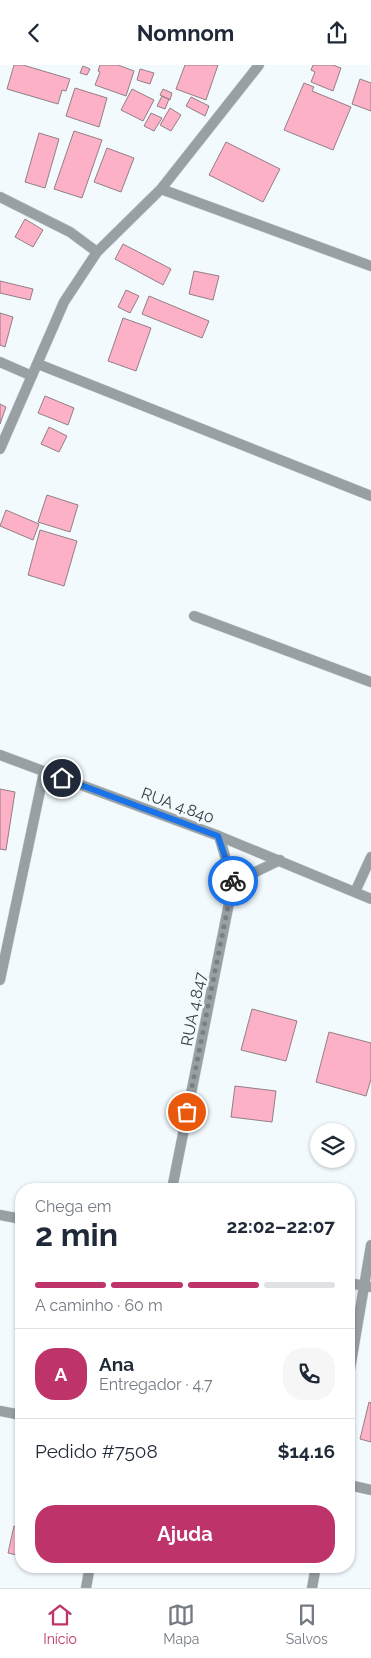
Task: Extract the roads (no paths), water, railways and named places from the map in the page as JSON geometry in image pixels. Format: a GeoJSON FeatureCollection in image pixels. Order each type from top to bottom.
{"type":"FeatureCollection","features":[{"type":"Feature","properties":{"kind":"street"},"geometry":{"type":"LineString","coordinates":[[0,449],[64,302],[97,252],[161,189],[258,65]]}},
{"type":"Feature","properties":{"kind":"street"},"geometry":{"type":"LineString","coordinates":[[161,189],[371,266]]}},
{"type":"Feature","properties":{"kind":"street"},"geometry":{"type":"LineString","coordinates":[[0,197],[70,232],[97,252]]}},
{"type":"Feature","properties":{"kind":"street"},"geometry":{"type":"LineString","coordinates":[[0,362],[32,376]]}},
{"type":"Feature","properties":{"kind":"street"},"geometry":{"type":"LineString","coordinates":[[38,364],[371,495]]}},
{"type":"Feature","properties":{"kind":"street"},"geometry":{"type":"LineString","coordinates":[[194,616],[371,682]]}},
{"type":"Feature","properties":{"kind":"street","name":"RUA 4.840"},"geometry":{"type":"LineString","coordinates":[[0,755],[13,758],[44,772],[218,836],[371,899]]}},
{"type":"Feature","properties":{"kind":"street"},"geometry":{"type":"LineString","coordinates":[[0,980],[44,772]]}},
{"type":"Feature","properties":{"kind":"street","name":"RUA 4.847"},"geometry":{"type":"LineString","coordinates":[[173,1183],[233,883],[218,836]]}},
{"type":"Feature","properties":{"kind":"street"},"geometry":{"type":"LineString","coordinates":[[355,892],[371,857]]}},
{"type":"Feature","properties":{"kind":"street"},"geometry":{"type":"LineString","coordinates":[[233,883],[280,861]]}},
{"type":"Feature","properties":{"kind":"street"},"geometry":{"type":"LineString","coordinates":[[0,1215],[15,1218]]}},
{"type":"Feature","properties":{"kind":"street"},"geometry":{"type":"LineString","coordinates":[[355,1346],[367,1287],[371,1245]]}},
{"type":"Feature","properties":{"kind":"street"},"geometry":{"type":"LineString","coordinates":[[0,1411],[15,1414]]}},
{"type":"Feature","properties":{"kind":"street"},"geometry":{"type":"LineString","coordinates":[[355,1486],[371,1490]]}},
{"type":"Feature","properties":{"kind":"street"},"geometry":{"type":"LineString","coordinates":[[86,1588],[89,1573]]}},
{"type":"Feature","properties":{"kind":"street"},"geometry":{"type":"LineString","coordinates":[[312,1588],[315,1573]]}}]}
